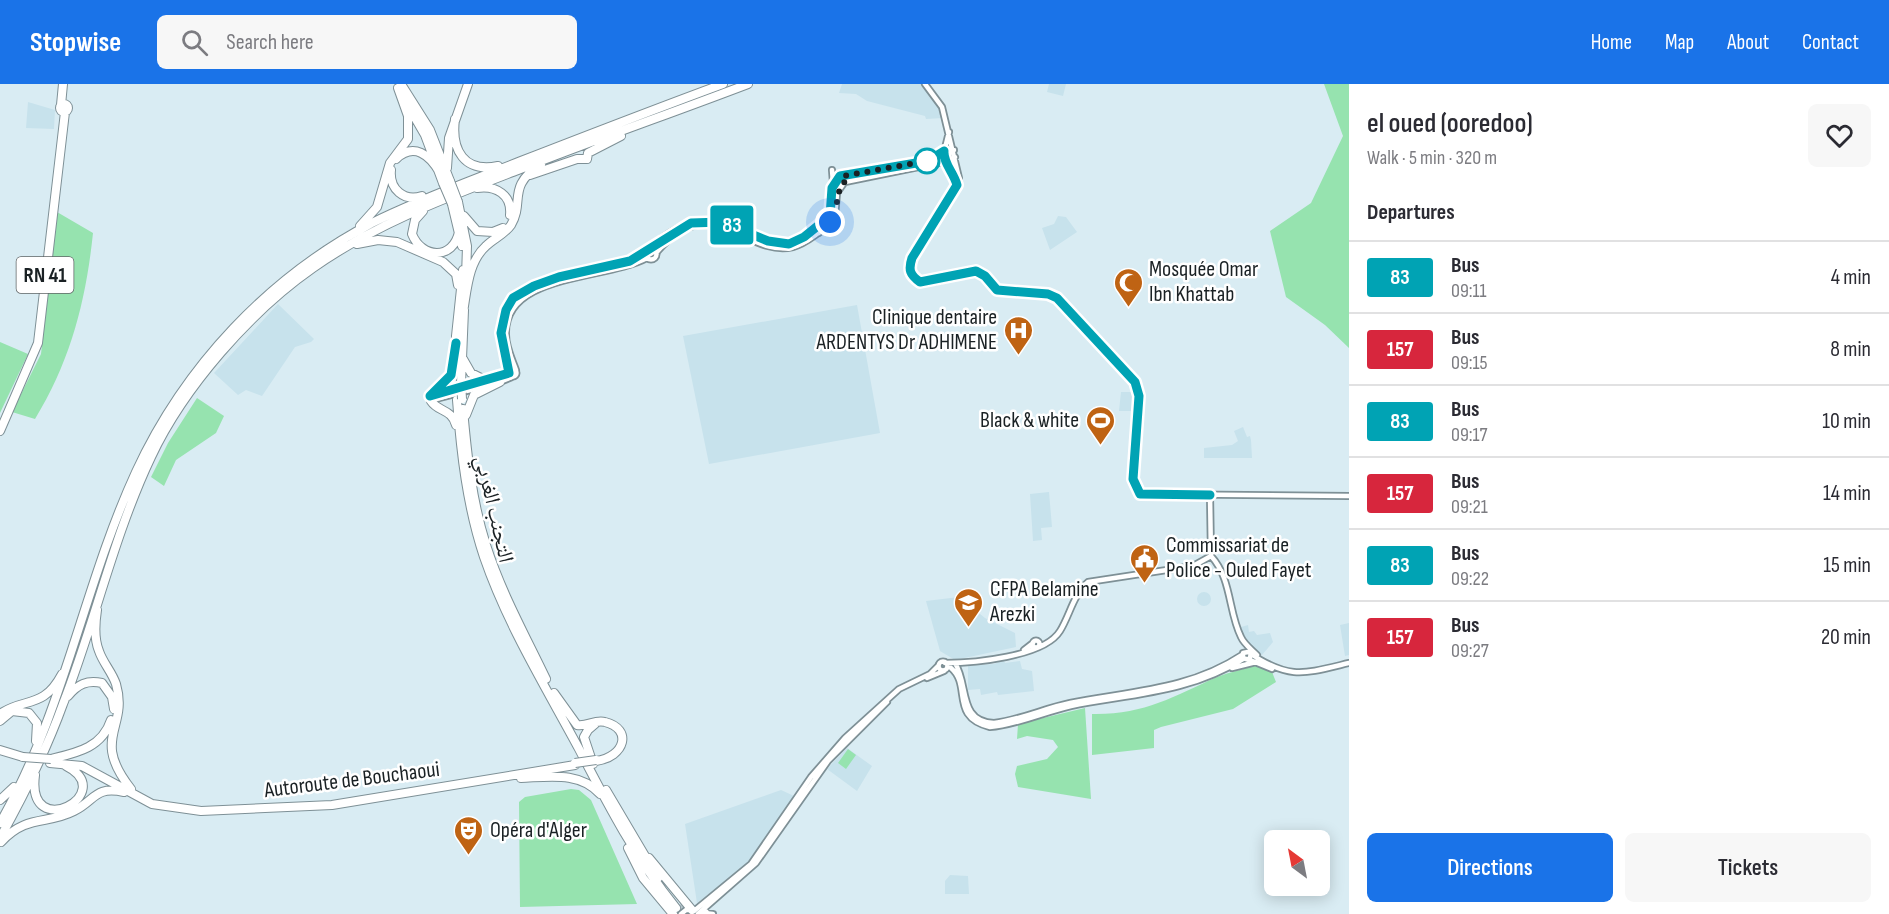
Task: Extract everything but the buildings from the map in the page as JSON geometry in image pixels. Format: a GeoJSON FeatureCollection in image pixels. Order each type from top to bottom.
{"type":"FeatureCollection","features":[{"type":"Feature","properties":{"kind":"highway","name":"RN 41"},"geometry":{"type":"LineString","coordinates":[[0,431],[38,343],[65,84]]}},
{"type":"Feature","properties":{"kind":"highway"},"geometry":{"type":"LineString","coordinates":[[452,192],[446,152],[468,84]]}},
{"type":"Feature","properties":{"kind":"highway"},"geometry":{"type":"LineString","coordinates":[[298,269],[373,223],[723,84]]}},
{"type":"Feature","properties":{"kind":"highway"},"geometry":{"type":"LineString","coordinates":[[455,119],[454,145],[466,160],[481,167],[506,164],[638,126],[748,84]]}},
{"type":"Feature","properties":{"kind":"highway"},"geometry":{"type":"LineString","coordinates":[[0,823],[35,752],[73,654],[118,516],[157,432],[200,367],[245,316],[298,269],[366,221],[377,207],[390,163],[409,134],[408,116],[398,86]]}},
{"type":"Feature","properties":{"kind":"highway","name":"التجنب الغربي"},"geometry":{"type":"LineString","coordinates":[[398,86],[420,125],[440,172],[463,214],[467,246],[460,313]]}},
{"type":"Feature","properties":{"kind":"highway","name":"التجنب الغربي"},"geometry":{"type":"LineString","coordinates":[[398,86],[430,130],[452,192],[459,231],[463,270],[458,383],[460,443],[478,536],[499,594],[522,645],[616,819],[657,877],[675,911]]}},
{"type":"Feature","properties":{"kind":"highway","name":"RN 41"},"geometry":{"type":"LineString","coordinates":[[0,422],[35,342],[63,108]]}},
{"type":"Feature","properties":{"kind":"highway"},"geometry":{"type":"LineString","coordinates":[[526,177],[577,159],[586,159],[588,153],[638,126]]}},
{"type":"Feature","properties":{"kind":"highway"},"geometry":{"type":"LineString","coordinates":[[440,172],[429,157],[413,151],[395,160],[390,177],[395,189],[406,198],[491,188],[504,194],[511,209],[505,226],[493,232],[477,231],[463,214]]}},
{"type":"Feature","properties":{"kind":"highway"},"geometry":{"type":"LineString","coordinates":[[460,313],[470,274],[478,255],[510,227],[514,216],[516,196],[526,177],[554,151]]}},
{"type":"Feature","properties":{"kind":"highway"},"geometry":{"type":"LineString","coordinates":[[0,838],[36,770],[64,702],[118,536],[151,455],[192,390],[230,343],[264,309],[314,267],[380,228],[433,204],[452,192]]}},
{"type":"Feature","properties":{"kind":"highway"},"geometry":{"type":"LineString","coordinates":[[433,204],[415,220],[412,234],[415,243],[421,249],[437,255],[453,247],[459,231]]}},
{"type":"Feature","properties":{"kind":"highway"},"geometry":{"type":"LineString","coordinates":[[337,253],[366,242],[388,240],[443,262],[457,278],[460,313]]}},
{"type":"Feature","properties":{"kind":"highway"},"geometry":{"type":"LineString","coordinates":[[459,344],[467,369],[476,377],[487,381]]}},
{"type":"Feature","properties":{"kind":"highway"},"geometry":{"type":"LineString","coordinates":[[459,344],[451,375],[435,397],[434,405],[452,416],[460,443]]}},
{"type":"Feature","properties":{"kind":"highway"},"geometry":{"type":"LineString","coordinates":[[464,425],[467,408],[472,398],[481,390],[500,382]]}},
{"type":"Feature","properties":{"kind":"highway","name":"التجنب الغربي"},"geometry":{"type":"LineString","coordinates":[[459,400],[470,476],[487,547],[516,618],[554,693],[595,762],[625,830]]}},
{"type":"Feature","properties":{"kind":"highway"},"geometry":{"type":"LineString","coordinates":[[98,594],[95,636],[99,651],[116,685],[118,698],[112,735],[112,758],[131,791]]}},
{"type":"Feature","properties":{"kind":"highway"},"geometry":{"type":"LineString","coordinates":[[0,714],[44,696],[60,678],[73,654]]}},
{"type":"Feature","properties":{"kind":"highway"},"geometry":{"type":"LineString","coordinates":[[53,762],[94,744],[106,731],[113,714],[112,697],[102,683],[90,681],[81,684],[64,702]]}},
{"type":"Feature","properties":{"kind":"highway"},"geometry":{"type":"LineString","coordinates":[[554,693],[577,725],[603,721],[620,732],[622,744],[619,752],[612,758],[575,764]]}},
{"type":"Feature","properties":{"kind":"highway"},"geometry":{"type":"LineString","coordinates":[[0,721],[17,710],[32,716],[38,728],[35,752]]}},
{"type":"Feature","properties":{"kind":"highway"},"geometry":{"type":"LineString","coordinates":[[604,724],[616,731],[620,745],[610,756],[595,762],[585,748],[584,737],[592,726],[604,724]]}},
{"type":"Feature","properties":{"kind":"highway"},"geometry":{"type":"LineString","coordinates":[[0,742],[20,758]]}},
{"type":"Feature","properties":{"kind":"highway","name":"Autoroute de Bouchaoui"},"geometry":{"type":"LineString","coordinates":[[1,754],[53,762],[76,760],[93,765],[152,804],[201,812],[332,805],[575,764]]}},
{"type":"Feature","properties":{"kind":"highway"},"geometry":{"type":"LineString","coordinates":[[36,770],[35,791],[43,805],[58,810],[69,808],[77,801],[81,784],[73,769],[53,762]]}},
{"type":"Feature","properties":{"kind":"highway","name":"Autoroute de Bouchaoui"},"geometry":{"type":"LineString","coordinates":[[131,791],[174,804],[206,807],[317,802],[575,764]]}},
{"type":"Feature","properties":{"kind":"highway"},"geometry":{"type":"LineString","coordinates":[[0,800],[10,793],[26,772]]}},
{"type":"Feature","properties":{"kind":"highway"},"geometry":{"type":"LineString","coordinates":[[475,782],[573,778],[597,791],[616,819]]}},
{"type":"Feature","properties":{"kind":"highway"},"geometry":{"type":"LineString","coordinates":[[0,843],[26,824],[74,811],[100,792],[131,791]]}},
{"type":"Feature","properties":{"kind":"highway"},"geometry":{"type":"LineString","coordinates":[[625,830],[701,913]]}},
{"type":"Feature","properties":{"kind":"highway"},"geometry":{"type":"LineString","coordinates":[[625,830],[643,878],[675,911]]}},
{"type":"Feature","properties":{"kind":"main road"},"geometry":{"type":"LineString","coordinates":[[925,84],[940,102],[959,175],[957,185],[912,258],[909,267],[911,275],[920,282],[929,282],[976,271],[985,276],[997,290],[1048,294],[1057,298],[1135,382],[1139,396],[1133,483],[1140,494],[1349,495]]}},
{"type":"Feature","properties":{"kind":"main road"},"geometry":{"type":"LineString","coordinates":[[949,132],[944,151],[945,162],[953,173],[957,185]]}},
{"type":"Feature","properties":{"kind":"main road"},"geometry":{"type":"LineString","coordinates":[[838,179],[928,161],[944,151],[955,153]]}},
{"type":"Feature","properties":{"kind":"main road"},"geometry":{"type":"LineString","coordinates":[[844,182],[945,162],[955,153]]}},
{"type":"Feature","properties":{"kind":"main road"},"geometry":{"type":"LineString","coordinates":[[510,374],[501,333],[507,307],[513,298],[546,281],[619,265],[647,250],[682,226],[697,221],[722,222],[781,244],[800,240],[830,216],[838,179],[832,170]]}},
{"type":"Feature","properties":{"kind":"main road"},"geometry":{"type":"LineString","coordinates":[[435,397],[510,374],[517,375],[506,333],[511,309],[518,300],[549,285],[615,271],[647,258],[654,259],[656,253],[687,229],[708,225],[727,228],[780,248],[800,244],[818,233],[835,218],[837,192],[846,179],[838,179]]}},
{"type":"Feature","properties":{"kind":"main road"},"geometry":{"type":"LineString","coordinates":[[814,227],[819,228],[818,233]]}},
{"type":"Feature","properties":{"kind":"main road"},"geometry":{"type":"LineString","coordinates":[[647,250],[656,253]]}},
{"type":"Feature","properties":{"kind":"main road"},"geometry":{"type":"LineString","coordinates":[[647,250],[647,258]]}},
{"type":"Feature","properties":{"kind":"main road"},"geometry":{"type":"LineString","coordinates":[[435,397],[500,382],[510,374]]}},
{"type":"Feature","properties":{"kind":"main road"},"geometry":{"type":"LineString","coordinates":[[1210,495],[1211,556],[1218,564],[1227,584],[1246,656]]}},
{"type":"Feature","properties":{"kind":"main road"},"geometry":{"type":"LineString","coordinates":[[675,911],[701,913],[756,863],[828,761],[863,725],[905,688],[965,662],[1014,655],[1038,647],[1052,639],[1061,629],[1078,592],[1088,582],[1193,566],[1211,556]]}},
{"type":"Feature","properties":{"kind":"main road"},"geometry":{"type":"LineString","coordinates":[[1014,655],[1035,642],[1052,639]]}},
{"type":"Feature","properties":{"kind":"main road"},"geometry":{"type":"LineString","coordinates":[[1035,642],[1038,647]]}},
{"type":"Feature","properties":{"kind":"main road"},"geometry":{"type":"LineString","coordinates":[[1244,643],[1267,663],[1281,671],[1300,674],[1349,664]]}},
{"type":"Feature","properties":{"kind":"main road"},"geometry":{"type":"LineString","coordinates":[[1246,656],[1282,674],[1294,676],[1349,664]]}},
{"type":"Feature","properties":{"kind":"main road"},"geometry":{"type":"LineString","coordinates":[[1219,673],[1246,656]]}},
{"type":"Feature","properties":{"kind":"main road"},"geometry":{"type":"LineString","coordinates":[[965,662],[962,677],[963,696],[969,711],[983,721],[994,723],[1063,704],[1136,694],[1181,683],[1204,676],[1246,656],[1267,663]]}},
{"type":"Feature","properties":{"kind":"main road"},"geometry":{"type":"LineString","coordinates":[[938,666],[950,667],[959,678],[960,696],[967,714],[981,724],[990,727],[1072,706],[1156,693],[1258,662]]}},
{"type":"Feature","properties":{"kind":"main road"},"geometry":{"type":"LineString","coordinates":[[701,913],[751,864],[811,777],[845,738],[899,689],[930,674],[941,663],[945,663],[962,677]]}},
{"type":"Feature","properties":{"kind":"shaded area"},"geometry":{"type":"Polygon","coordinates":[[[842,84],[922,84],[937,100],[943,118],[926,119],[925,116],[867,101],[856,94],[839,93],[842,84]]]}},
{"type":"Feature","properties":{"kind":"shaded area"},"geometry":{"type":"Polygon","coordinates":[[[1049,84],[1066,84],[1063,96],[1047,92],[1049,84]]]}},
{"type":"Feature","properties":{"kind":"shaded area"},"geometry":{"type":"Polygon","coordinates":[[[28,102],[55,110],[54,129],[26,128],[28,102]]]}},
{"type":"Feature","properties":{"kind":"shaded area"},"geometry":{"type":"Polygon","coordinates":[[[1058,216],[1066,217],[1077,232],[1050,250],[1042,228],[1054,224],[1058,216]]]}},
{"type":"Feature","properties":{"kind":"shaded area"},"geometry":{"type":"Polygon","coordinates":[[[278,304],[314,339],[295,347],[262,396],[246,390],[238,395],[214,373],[278,304]]]}},
{"type":"Feature","properties":{"kind":"shaded area"},"geometry":{"type":"Polygon","coordinates":[[[857,305],[880,433],[709,464],[683,336],[857,305]]]}},
{"type":"Feature","properties":{"kind":"shaded area"},"geometry":{"type":"Polygon","coordinates":[[[1121,392],[1136,392],[1135,411],[1119,411],[1121,392]]]}},
{"type":"Feature","properties":{"kind":"shaded area"},"geometry":{"type":"Polygon","coordinates":[[[1243,427],[1247,437],[1250,436],[1252,458],[1204,458],[1204,448],[1232,445],[1238,441],[1234,431],[1243,427]]]}},
{"type":"Feature","properties":{"kind":"shaded area"},"geometry":{"type":"Polygon","coordinates":[[[1049,492],[1052,527],[1041,528],[1042,540],[1033,541],[1030,494],[1049,492]]]}},
{"type":"Feature","properties":{"kind":"shaded area"},"geometry":{"type":"Polygon","coordinates":[[[1204,592],[1209,594],[1211,599],[1209,604],[1204,606],[1199,604],[1197,599],[1199,594],[1204,592]]]}},
{"type":"Feature","properties":{"kind":"shaded area","name":"CFPA Belamine Arezki"},"geometry":{"type":"Polygon","coordinates":[[[959,597],[985,618],[1015,633],[1016,647],[955,660],[940,651],[926,601],[959,597]]]}},
{"type":"Feature","properties":{"kind":"shaded area"},"geometry":{"type":"Polygon","coordinates":[[[1349,623],[1349,655],[1345,656],[1340,625],[1349,623]]]}},
{"type":"Feature","properties":{"kind":"shaded area"},"geometry":{"type":"Polygon","coordinates":[[[1248,625],[1249,632],[1254,631],[1257,635],[1270,633],[1273,642],[1262,655],[1248,642],[1242,631],[1241,627],[1248,625]]]}},
{"type":"Feature","properties":{"kind":"shaded area"},"geometry":{"type":"Polygon","coordinates":[[[1004,660],[1005,663],[1020,661],[1022,669],[1032,671],[1034,691],[981,695],[980,689],[968,690],[968,666],[994,664],[1004,660]]]}},
{"type":"Feature","properties":{"kind":"shaded area"},"geometry":{"type":"Polygon","coordinates":[[[847,748],[872,766],[857,791],[827,769],[847,748]]]}},
{"type":"Feature","properties":{"kind":"shaded area"},"geometry":{"type":"Polygon","coordinates":[[[781,790],[794,796],[762,846],[749,862],[697,903],[685,824],[781,790]]]}},
{"type":"Feature","properties":{"kind":"shaded area"},"geometry":{"type":"Polygon","coordinates":[[[950,875],[968,876],[969,894],[945,894],[945,881],[950,875]]]}},
{"type":"Feature","properties":{"kind":"green space"},"geometry":{"type":"Polygon","coordinates":[[[1324,84],[1349,84],[1349,348],[1325,325],[1286,297],[1270,231],[1311,203],[1343,136],[1324,84]]]}},
{"type":"Feature","properties":{"kind":"green space"},"geometry":{"type":"Polygon","coordinates":[[[57,212],[93,233],[86,282],[75,329],[48,397],[35,419],[12,412],[41,354],[57,212]]]}},
{"type":"Feature","properties":{"kind":"green space"},"geometry":{"type":"Polygon","coordinates":[[[0,342],[28,354],[0,413],[0,342]]]}},
{"type":"Feature","properties":{"kind":"green space"},"geometry":{"type":"Polygon","coordinates":[[[197,398],[224,416],[216,433],[176,460],[164,486],[151,477],[168,443],[197,398]]]}},
{"type":"Feature","properties":{"kind":"green space"},"geometry":{"type":"Polygon","coordinates":[[[1257,665],[1272,672],[1276,682],[1233,709],[1154,730],[1154,748],[1092,755],[1092,714],[1110,714],[1143,708],[1217,677],[1257,665]]]}},
{"type":"Feature","properties":{"kind":"green space"},"geometry":{"type":"Polygon","coordinates":[[[1085,708],[1091,799],[1018,787],[1015,774],[1017,766],[1047,759],[1058,747],[1053,740],[1027,736],[1017,739],[1018,724],[1085,708]]]}},
{"type":"Feature","properties":{"kind":"green space"},"geometry":{"type":"Polygon","coordinates":[[[848,749],[856,755],[846,769],[838,763],[848,749]]]}},
{"type":"Feature","properties":{"kind":"green space"},"geometry":{"type":"Polygon","coordinates":[[[571,789],[579,790],[591,800],[637,904],[520,907],[519,802],[525,797],[571,789]]]}},
{"type":"Feature","properties":{"kind":"tunnel"},"geometry":{"type":"LineString","coordinates":[[680,905],[689,914]]}},
{"type":"Feature","properties":{"kind":"bus line","name":"83"},"geometry":{"type":"LineString","coordinates":[[456,343],[451,375],[446,382],[433,391],[430,396],[509,373],[501,333],[507,307],[515,296],[540,283],[630,261],[682,226],[697,221],[722,222],[775,244],[795,243],[830,216],[833,183],[840,176],[928,161],[944,151],[944,160],[953,173],[957,185],[912,258],[909,267],[911,275],[920,282],[929,282],[976,271],[985,276],[997,290],[1048,294],[1057,298],[1135,382],[1138,389],[1133,479],[1134,486],[1140,494],[1210,495]]}},
{"type":"Feature","properties":{"kind":"place","name":"Mosquée Omar Ibn Khattab"},"geometry":{"type":"Point","coordinates":[1128,308]}},
{"type":"Feature","properties":{"kind":"place","name":"Clinique dentaire ARDENTYS Dr ADHIMENE"},"geometry":{"type":"Point","coordinates":[1018,356]}},
{"type":"Feature","properties":{"kind":"place","name":"Black & white"},"geometry":{"type":"Point","coordinates":[1100,446]}},
{"type":"Feature","properties":{"kind":"place","name":"Commissariat de Police - Ouled Fayet"},"geometry":{"type":"Point","coordinates":[1145,584]}},
{"type":"Feature","properties":{"kind":"place","name":"CFPA Belamine Arezki"},"geometry":{"type":"Point","coordinates":[969,628]}},
{"type":"Feature","properties":{"kind":"place","name":"Opéra d'Alger"},"geometry":{"type":"Point","coordinates":[469,856]}},
{"type":"Feature","properties":{"kind":"route"},"geometry":{"type":"LineString","coordinates":[[830,222],[836,214],[837,192],[846,180],[843,176],[927,161]]}}]}
